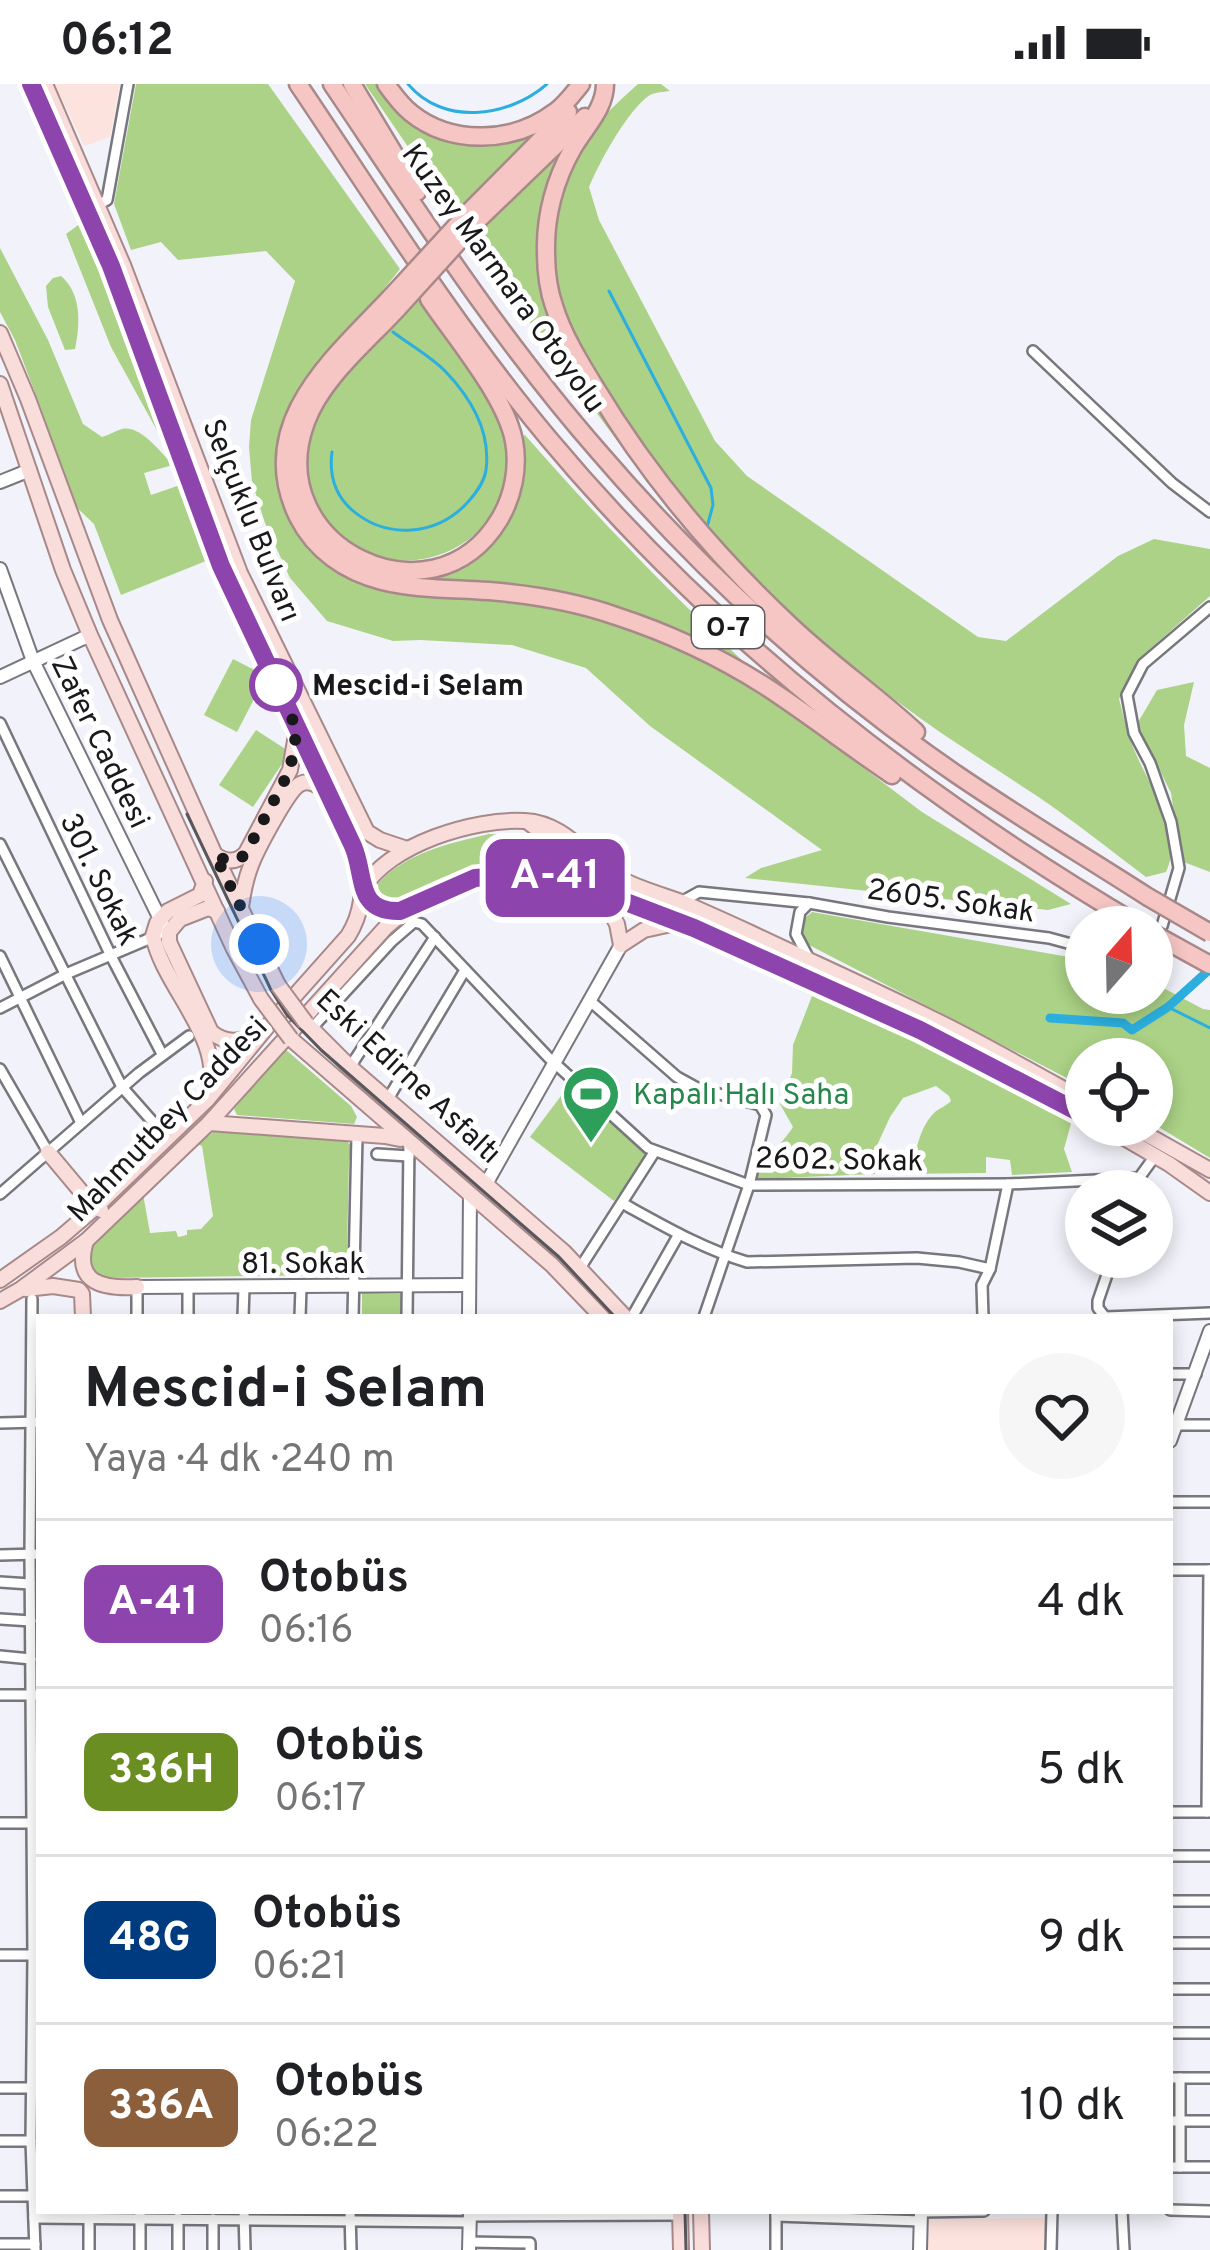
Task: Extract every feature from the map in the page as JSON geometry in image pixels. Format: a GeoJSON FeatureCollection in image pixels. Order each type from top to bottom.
{"type":"FeatureCollection","features":[{"type":"Feature","properties":{"kind":"highway","name":"Kuzey Marmara Otoyolu"},"geometry":{"type":"LineString","coordinates":[[298,84],[485,358],[548,437],[666,568],[837,720],[982,826],[1109,906]]}},
{"type":"Feature","properties":{"kind":"highway","name":"Kuzey Marmara Otoyolu"},"geometry":{"type":"LineString","coordinates":[[332,84],[488,313],[597,450],[675,534],[802,654],[953,772],[1210,933]]}},
{"type":"Feature","properties":{"kind":"highway"},"geometry":{"type":"LineString","coordinates":[[352,84],[417,193],[432,232]]}},
{"type":"Feature","properties":{"kind":"highway"},"geometry":{"type":"LineString","coordinates":[[386,84],[404,108],[423,121],[449,133],[481,137],[548,117],[581,84]]}},
{"type":"Feature","properties":{"kind":"highway"},"geometry":{"type":"LineString","coordinates":[[581,84],[567,114],[393,304],[316,377],[287,436],[285,473],[301,524],[322,549],[351,570],[389,583],[570,603],[674,638],[763,684],[903,783],[982,826]]}},
{"type":"Feature","properties":{"kind":"highway"},"geometry":{"type":"LineString","coordinates":[[474,216],[588,114],[604,84]]}},
{"type":"Feature","properties":{"kind":"highway"},"geometry":{"type":"LineString","coordinates":[[604,84],[600,106],[560,177],[547,225],[549,286],[570,344],[625,434],[721,554],[791,627],[914,729],[953,772]]}},
{"type":"Feature","properties":{"kind":"highway"},"geometry":{"type":"LineString","coordinates":[[393,304],[320,396],[305,422],[298,466],[307,507],[336,545],[365,563],[416,571],[464,555],[493,529],[508,502],[515,456],[508,422],[418,282],[405,244]]}},
{"type":"Feature","properties":{"kind":"highway"},"geometry":{"type":"LineString","coordinates":[[1173,946],[1210,965]]}},
{"type":"Feature","properties":{"kind":"main road","name":"Selçuklu Bulvarı"},"geometry":{"type":"LineString","coordinates":[[31,84],[111,266],[221,566],[361,863],[363,890]]}},
{"type":"Feature","properties":{"kind":"main road","name":"Selçuklu Bulvarı"},"geometry":{"type":"LineString","coordinates":[[45,84],[99,204],[262,622],[367,832],[407,849]]}},
{"type":"Feature","properties":{"kind":"main road","name":"Eski Edirne Asfaltı"},"geometry":{"type":"LineString","coordinates":[[0,333],[119,640],[278,985],[309,1026],[350,1067],[580,1268],[625,1314]]}},
{"type":"Feature","properties":{"kind":"main road","name":"Eski Edirne Asfaltı"},"geometry":{"type":"LineString","coordinates":[[0,384],[90,635],[262,999],[291,1039],[409,1149],[470,1194],[574,1286],[599,1314]]}},
{"type":"Feature","properties":{"kind":"main road"},"geometry":{"type":"LineString","coordinates":[[215,855],[230,862],[246,853],[290,770],[297,729]]}},
{"type":"Feature","properties":{"kind":"main road"},"geometry":{"type":"LineString","coordinates":[[241,907],[256,853],[291,792],[304,782],[327,791]]}},
{"type":"Feature","properties":{"kind":"main road"},"geometry":{"type":"LineString","coordinates":[[522,874],[542,856],[543,843],[541,832],[525,820]]}},
{"type":"Feature","properties":{"kind":"main road"},"geometry":{"type":"LineString","coordinates":[[1065,1090],[937,1021],[620,878],[549,825],[525,820],[471,826],[407,849],[378,870],[363,890],[374,906],[393,912],[475,878],[522,874],[556,878],[679,922],[920,1030],[1065,1105]]}},
{"type":"Feature","properties":{"kind":"main road"},"geometry":{"type":"LineString","coordinates":[[205,881],[200,895],[168,911],[164,926],[169,942],[212,1032],[220,1039],[242,1040],[266,1027]]}},
{"type":"Feature","properties":{"kind":"main road","name":"Mahmutbey Caddesi"},"geometry":{"type":"LineString","coordinates":[[0,1280],[61,1238],[207,1100],[348,936],[362,908],[363,890]]}},
{"type":"Feature","properties":{"kind":"main road"},"geometry":{"type":"LineString","coordinates":[[597,891],[617,924],[621,945],[644,930],[679,922]]}},
{"type":"Feature","properties":{"kind":"main road","name":"Mahmutbey Caddesi"},"geometry":{"type":"LineString","coordinates":[[0,1300],[27,1294],[209,1123],[331,985],[409,907]]}},
{"type":"Feature","properties":{"kind":"main road"},"geometry":{"type":"LineString","coordinates":[[207,1100],[214,1066],[209,1049],[153,937],[164,926],[201,910],[217,911]]}},
{"type":"Feature","properties":{"kind":"main road"},"geometry":{"type":"LineString","coordinates":[[209,1123],[395,1137],[409,1149]]}},
{"type":"Feature","properties":{"kind":"main road"},"geometry":{"type":"LineString","coordinates":[[1138,1146],[1210,1193]]}},
{"type":"Feature","properties":{"kind":"main road"},"geometry":{"type":"LineString","coordinates":[[1167,1146],[1210,1170]]}},
{"type":"Feature","properties":{"kind":"main road"},"geometry":{"type":"LineString","coordinates":[[48,1152],[96,1207],[116,1212]]}},
{"type":"Feature","properties":{"kind":"main road"},"geometry":{"type":"LineString","coordinates":[[86,1241],[82,1261],[94,1281],[106,1288],[137,1288]]}},
{"type":"Feature","properties":{"kind":"main road"},"geometry":{"type":"LineString","coordinates":[[27,1294],[53,1286],[74,1288],[82,1294],[83,1314]]}},
{"type":"Feature","properties":{"kind":"main road"},"geometry":{"type":"LineString","coordinates":[[680,2214],[681,2250]]}},
{"type":"Feature","properties":{"kind":"main road"},"geometry":{"type":"LineString","coordinates":[[701,2214],[702,2250]]}},
{"type":"Feature","properties":{"kind":"street"},"geometry":{"type":"LineString","coordinates":[[99,204],[107,200],[128,84]]}},
{"type":"Feature","properties":{"kind":"street"},"geometry":{"type":"LineString","coordinates":[[1034,351],[1172,483],[1210,512]]}},
{"type":"Feature","properties":{"kind":"street"},"geometry":{"type":"LineString","coordinates":[[0,482],[30,470]]}},
{"type":"Feature","properties":{"kind":"street","name":"Zafer Caddesi"},"geometry":{"type":"LineString","coordinates":[[0,568],[33,661],[164,926]]}},
{"type":"Feature","properties":{"kind":"street"},"geometry":{"type":"LineString","coordinates":[[1168,906],[1179,868],[1172,822],[1129,719],[1127,695],[1143,664],[1210,607]]}},
{"type":"Feature","properties":{"kind":"street"},"geometry":{"type":"LineString","coordinates":[[0,677],[90,635]]}},
{"type":"Feature","properties":{"kind":"street","name":"301. Sokak"},"geometry":{"type":"LineString","coordinates":[[0,723],[162,1054]]}},
{"type":"Feature","properties":{"kind":"street"},"geometry":{"type":"LineString","coordinates":[[0,844],[122,1087],[167,1138]]}},
{"type":"Feature","properties":{"kind":"street","name":"2605. Sokak"},"geometry":{"type":"LineString","coordinates":[[680,902],[699,892],[809,903],[1065,942]]}},
{"type":"Feature","properties":{"kind":"street"},"geometry":{"type":"LineString","coordinates":[[809,903],[800,912],[796,934],[811,962]]}},
{"type":"Feature","properties":{"kind":"street"},"geometry":{"type":"LineString","coordinates":[[309,1026],[392,940],[414,922],[422,924],[435,937],[350,1067]]}},
{"type":"Feature","properties":{"kind":"street"},"geometry":{"type":"LineString","coordinates":[[0,1008],[153,937]]}},
{"type":"Feature","properties":{"kind":"street","name":"2602. Sokak"},"geometry":{"type":"LineString","coordinates":[[435,937],[555,1063],[634,1138],[655,1151],[749,1185],[1065,1181]]}},
{"type":"Feature","properties":{"kind":"street"},"geometry":{"type":"LineString","coordinates":[[486,1184],[621,945]]}},
{"type":"Feature","properties":{"kind":"street"},"geometry":{"type":"LineString","coordinates":[[0,956],[81,1123]]}},
{"type":"Feature","properties":{"kind":"street"},"geometry":{"type":"LineString","coordinates":[[388,1099],[465,970]]}},
{"type":"Feature","properties":{"kind":"street"},"geometry":{"type":"LineString","coordinates":[[589,1000],[677,1077],[698,1088],[760,1105],[766,1115],[749,1185],[705,1314]]}},
{"type":"Feature","properties":{"kind":"street"},"geometry":{"type":"LineString","coordinates":[[1,1189],[189,1036]]}},
{"type":"Feature","properties":{"kind":"street"},"geometry":{"type":"LineString","coordinates":[[0,1069],[48,1152]]}},
{"type":"Feature","properties":{"kind":"street"},"geometry":{"type":"LineString","coordinates":[[353,1314],[357,1136]]}},
{"type":"Feature","properties":{"kind":"street"},"geometry":{"type":"LineString","coordinates":[[376,1154],[409,1149],[407,1314]]}},
{"type":"Feature","properties":{"kind":"street"},"geometry":{"type":"LineString","coordinates":[[580,1268],[655,1151]]}},
{"type":"Feature","properties":{"kind":"street"},"geometry":{"type":"LineString","coordinates":[[1145,1170],[1155,1156]]}},
{"type":"Feature","properties":{"kind":"street"},"geometry":{"type":"LineString","coordinates":[[983,1314],[982,1285],[990,1269],[1008,1184]]}},
{"type":"Feature","properties":{"kind":"street"},"geometry":{"type":"LineString","coordinates":[[469,1314],[470,1194]]}},
{"type":"Feature","properties":{"kind":"street"},"geometry":{"type":"LineString","coordinates":[[622,1203],[679,1234],[747,1262],[934,1259],[990,1269]]}},
{"type":"Feature","properties":{"kind":"street"},"geometry":{"type":"LineString","coordinates":[[630,1314],[679,1234]]}},
{"type":"Feature","properties":{"kind":"street"},"geometry":{"type":"LineString","coordinates":[[1103,1314],[1097,1308],[1106,1278]]}},
{"type":"Feature","properties":{"kind":"street","name":"81. Sokak"},"geometry":{"type":"LineString","coordinates":[[137,1288],[469,1285]]}},
{"type":"Feature","properties":{"kind":"street"},"geometry":{"type":"LineString","coordinates":[[188,1287],[188,1314]]}},
{"type":"Feature","properties":{"kind":"street"},"geometry":{"type":"LineString","coordinates":[[243,1314],[244,1287]]}},
{"type":"Feature","properties":{"kind":"street"},"geometry":{"type":"LineString","coordinates":[[300,1314],[301,1287]]}},
{"type":"Feature","properties":{"kind":"street"},"geometry":{"type":"LineString","coordinates":[[137,1288],[137,1314]]}},
{"type":"Feature","properties":{"kind":"street"},"geometry":{"type":"LineString","coordinates":[[0,2245],[35,2247],[31,2141],[36,1823],[30,1585],[35,1422],[27,1294]]}},
{"type":"Feature","properties":{"kind":"street"},"geometry":{"type":"LineString","coordinates":[[1173,1314],[1210,1313]]}},
{"type":"Feature","properties":{"kind":"street"},"geometry":{"type":"LineString","coordinates":[[1210,1331],[1207,1353],[1174,1425],[1210,1425]]}},
{"type":"Feature","properties":{"kind":"street"},"geometry":{"type":"LineString","coordinates":[[1173,1374],[1196,1373]]}},
{"type":"Feature","properties":{"kind":"street"},"geometry":{"type":"LineString","coordinates":[[0,1423],[35,1422]]}},
{"type":"Feature","properties":{"kind":"street"},"geometry":{"type":"LineString","coordinates":[[1173,1502],[1210,1502]]}},
{"type":"Feature","properties":{"kind":"street"},"geometry":{"type":"LineString","coordinates":[[0,1555],[34,1555]]}},
{"type":"Feature","properties":{"kind":"street"},"geometry":{"type":"LineString","coordinates":[[1173,1570],[1209,1570],[1208,1812],[1173,1812]]}},
{"type":"Feature","properties":{"kind":"street"},"geometry":{"type":"LineString","coordinates":[[0,1582],[30,1585]]}},
{"type":"Feature","properties":{"kind":"street"},"geometry":{"type":"LineString","coordinates":[[0,1619],[31,1622]]}},
{"type":"Feature","properties":{"kind":"street"},"geometry":{"type":"LineString","coordinates":[[0,1656],[31,1659]]}},
{"type":"Feature","properties":{"kind":"street"},"geometry":{"type":"LineString","coordinates":[[0,1695],[35,1695]]}},
{"type":"Feature","properties":{"kind":"street"},"geometry":{"type":"LineString","coordinates":[[0,1823],[36,1823]]}},
{"type":"Feature","properties":{"kind":"street"},"geometry":{"type":"LineString","coordinates":[[1173,1856],[1210,1856]]}},
{"type":"Feature","properties":{"kind":"street"},"geometry":{"type":"LineString","coordinates":[[1173,1901],[1210,1901]]}},
{"type":"Feature","properties":{"kind":"street"},"geometry":{"type":"LineString","coordinates":[[1173,1943],[1210,1943]]}},
{"type":"Feature","properties":{"kind":"street"},"geometry":{"type":"LineString","coordinates":[[0,1955],[36,1955]]}},
{"type":"Feature","properties":{"kind":"street"},"geometry":{"type":"LineString","coordinates":[[1173,1989],[1210,1989]]}},
{"type":"Feature","properties":{"kind":"street"},"geometry":{"type":"LineString","coordinates":[[1173,2033],[1210,2033]]}},
{"type":"Feature","properties":{"kind":"street"},"geometry":{"type":"LineString","coordinates":[[1210,2078],[1175,2078],[1175,2167],[1210,2167]]}},
{"type":"Feature","properties":{"kind":"street"},"geometry":{"type":"LineString","coordinates":[[0,2088],[35,2088]]}},
{"type":"Feature","properties":{"kind":"street"},"geometry":{"type":"LineString","coordinates":[[1175,2121],[1210,2121]]}},
{"type":"Feature","properties":{"kind":"street"},"geometry":{"type":"LineString","coordinates":[[0,2140],[31,2141]]}},
{"type":"Feature","properties":{"kind":"street"},"geometry":{"type":"LineString","coordinates":[[0,2196],[33,2196]]}},
{"type":"Feature","properties":{"kind":"street"},"geometry":{"type":"LineString","coordinates":[[1173,2210],[1210,2211]]}},
{"type":"Feature","properties":{"kind":"street"},"geometry":{"type":"LineString","coordinates":[[34,2218],[610,2214]]}},
{"type":"Feature","properties":{"kind":"street"},"geometry":{"type":"LineString","coordinates":[[776,2214],[776,2250]]}},
{"type":"Feature","properties":{"kind":"street"},"geometry":{"type":"LineString","coordinates":[[848,2214],[920,2215],[920,2250]]}},
{"type":"Feature","properties":{"kind":"street"},"geometry":{"type":"LineString","coordinates":[[1051,2250],[1052,2214]]}},
{"type":"Feature","properties":{"kind":"street"},"geometry":{"type":"LineString","coordinates":[[1122,2214],[1124,2250]]}},
{"type":"Feature","properties":{"kind":"street"},"geometry":{"type":"LineString","coordinates":[[89,2215],[89,2250]]}},
{"type":"Feature","properties":{"kind":"street"},"geometry":{"type":"LineString","coordinates":[[140,2215],[140,2250]]}},
{"type":"Feature","properties":{"kind":"street"},"geometry":{"type":"LineString","coordinates":[[244,2215],[245,2250]]}},
{"type":"Feature","properties":{"kind":"street"},"geometry":{"type":"LineString","coordinates":[[350,2216],[350,2250]]}},
{"type":"Feature","properties":{"kind":"street"},"geometry":{"type":"LineString","coordinates":[[470,2216],[470,2246],[530,2243],[530,2250]]}},
{"type":"Feature","properties":{"kind":"street"},"geometry":{"type":"LineString","coordinates":[[178,2218],[178,2250]]}},
{"type":"Feature","properties":{"kind":"street"},"geometry":{"type":"LineString","coordinates":[[213,2219],[213,2250]]}},
{"type":"Feature","properties":{"kind":"shaded area"},"geometry":{"type":"Polygon","coordinates":[[[55,84],[120,84],[110,137],[84,146],[55,84]]]}},
{"type":"Feature","properties":{"kind":"shaded area"},"geometry":{"type":"Polygon","coordinates":[[[1045,2218],[1045,2250],[926,2250],[925,2219],[1045,2218]]]}},
{"type":"Feature","properties":{"kind":"green space"},"geometry":{"type":"Polygon","coordinates":[[[136,84],[268,84],[400,269],[310,375],[282,423],[277,475],[289,510],[315,552],[490,599],[553,606],[610,620],[689,651],[779,704],[922,812],[1071,904],[1048,910],[745,878],[761,868],[822,850],[650,726],[586,668],[512,645],[393,641],[327,621],[290,578],[252,482],[251,420],[295,281],[266,251],[178,260],[161,242],[131,250],[114,204],[136,84]]]}},
{"type":"Feature","properties":{"kind":"green space"},"geometry":{"type":"Polygon","coordinates":[[[365,84],[379,84],[441,136],[545,126],[454,214],[365,84]]]}},
{"type":"Feature","properties":{"kind":"green space"},"geometry":{"type":"Polygon","coordinates":[[[638,84],[661,84],[670,91],[641,102],[589,187],[599,220],[715,441],[747,476],[978,637],[1006,641],[1118,556],[1154,539],[1210,549],[1210,596],[1139,659],[1119,699],[1133,747],[1168,827],[1171,842],[1166,872],[1146,877],[929,724],[818,638],[715,534],[616,407],[565,318],[554,277],[553,233],[561,190],[577,151],[638,84]]]}},
{"type":"Feature","properties":{"kind":"green space"},"geometry":{"type":"Polygon","coordinates":[[[562,147],[545,293],[633,453],[629,457],[471,242],[562,147]]]}},
{"type":"Feature","properties":{"kind":"green space"},"geometry":{"type":"Polygon","coordinates":[[[81,223],[169,441],[160,436],[111,347],[66,234],[81,223]]]}},
{"type":"Feature","properties":{"kind":"green space"},"geometry":{"type":"Polygon","coordinates":[[[0,248],[48,340],[83,424],[102,437],[129,429],[157,447],[173,465],[144,473],[151,495],[183,484],[211,559],[121,595],[94,524],[71,502],[42,411],[0,312],[0,248]]]}},
{"type":"Feature","properties":{"kind":"green space"},"geometry":{"type":"Polygon","coordinates":[[[61,276],[76,300],[75,349],[65,350],[48,307],[46,286],[61,276]]]}},
{"type":"Feature","properties":{"kind":"green space"},"geometry":{"type":"Polygon","coordinates":[[[419,297],[493,402],[506,437],[506,482],[490,518],[463,543],[429,558],[393,560],[358,550],[330,526],[311,488],[309,448],[315,425],[335,390],[419,297]]]}},
{"type":"Feature","properties":{"kind":"green space"},"geometry":{"type":"Polygon","coordinates":[[[525,435],[632,552],[745,663],[648,619],[570,595],[512,585],[414,578],[458,562],[504,526],[518,495],[521,437],[525,435]]]}},
{"type":"Feature","properties":{"kind":"green space"},"geometry":{"type":"Polygon","coordinates":[[[233,659],[266,676],[237,732],[204,715],[233,659]]]}},
{"type":"Feature","properties":{"kind":"green space"},"geometry":{"type":"Polygon","coordinates":[[[1194,682],[1184,725],[1186,756],[1210,768],[1210,872],[1181,861],[1171,793],[1137,724],[1157,690],[1194,682]]]}},
{"type":"Feature","properties":{"kind":"green space"},"geometry":{"type":"Polygon","coordinates":[[[256,730],[290,752],[253,807],[219,785],[256,730]]]}},
{"type":"Feature","properties":{"kind":"green space"},"geometry":{"type":"Polygon","coordinates":[[[489,834],[531,836],[536,846],[532,858],[442,878],[395,900],[379,896],[378,884],[401,864],[489,834]]]}},
{"type":"Feature","properties":{"kind":"green space"},"geometry":{"type":"Polygon","coordinates":[[[546,837],[566,847],[618,890],[535,872],[545,862],[546,837]]]}},
{"type":"Feature","properties":{"kind":"green space"},"geometry":{"type":"Polygon","coordinates":[[[812,912],[1065,956],[1065,1014],[1173,1014],[1173,993],[1210,1010],[1210,1158],[1173,1136],[1173,1038],[1065,1038],[1065,1077],[807,944],[800,935],[800,922],[812,912]]]}},
{"type":"Feature","properties":{"kind":"green space"},"geometry":{"type":"Polygon","coordinates":[[[710,943],[923,1040],[1065,1116],[1064,1149],[1071,1170],[1012,1175],[1010,1160],[986,1157],[986,1173],[895,1174],[892,1171],[912,1169],[926,1124],[951,1101],[936,1086],[903,1098],[874,1152],[861,1154],[859,1167],[875,1174],[757,1179],[793,1127],[780,1104],[792,1073],[793,1045],[812,996],[708,948],[710,943]]]}},
{"type":"Feature","properties":{"kind":"green space"},"geometry":{"type":"Polygon","coordinates":[[[285,1049],[351,1106],[357,1117],[354,1124],[237,1115],[234,1109],[285,1049]]]}},
{"type":"Feature","properties":{"kind":"green space"},"geometry":{"type":"Polygon","coordinates":[[[567,1088],[651,1152],[614,1201],[530,1137],[567,1088]]]}},
{"type":"Feature","properties":{"kind":"green space"},"geometry":{"type":"Polygon","coordinates":[[[219,1128],[343,1137],[352,1147],[350,1251],[344,1279],[325,1275],[107,1278],[96,1273],[90,1259],[91,1242],[143,1194],[150,1233],[187,1235],[187,1230],[201,1229],[213,1216],[202,1146],[197,1144],[219,1128]]]}},
{"type":"Feature","properties":{"kind":"green space"},"geometry":{"type":"Polygon","coordinates":[[[362,1293],[402,1294],[402,1314],[362,1314],[362,1293]]]}},
{"type":"Feature","properties":{"kind":"waterway"},"geometry":{"type":"LineString","coordinates":[[408,84],[439,106],[476,112],[514,104],[547,84]]}},
{"type":"Feature","properties":{"kind":"waterway"},"geometry":{"type":"LineString","coordinates":[[609,291],[711,488],[713,505],[707,527]]}},
{"type":"Feature","properties":{"kind":"waterway"},"geometry":{"type":"LineString","coordinates":[[332,452],[334,484],[346,504],[366,520],[396,530],[442,522],[468,502],[482,483],[487,456],[471,404],[439,366],[393,332]]}},
{"type":"Feature","properties":{"kind":"waterway"},"geometry":{"type":"LineString","coordinates":[[1050,1018],[1123,1023],[1132,1030],[1168,1007],[1210,969]]}},
{"type":"Feature","properties":{"kind":"waterway"},"geometry":{"type":"LineString","coordinates":[[1173,1010],[1210,1028]]}},
{"type":"Feature","properties":{"kind":"tram line"},"geometry":{"type":"LineString","coordinates":[[187,814],[287,1015],[559,1257],[612,1314]]}},
{"type":"Feature","properties":{"kind":"tram line"},"geometry":{"type":"LineString","coordinates":[[685,2214],[686,2250]]}},
{"type":"Feature","properties":{"kind":"bus line","name":"A-41"},"geometry":{"type":"LineString","coordinates":[[31,84],[111,266],[221,566],[361,863],[363,890],[374,906],[400,911],[475,878],[522,874],[556,878],[694,928],[920,1030],[1065,1105]]}},
{"type":"Feature","properties":{"kind":"place","name":"Mescid-i Selam"},"geometry":{"type":"Point","coordinates":[276,685]}},
{"type":"Feature","properties":{"kind":"place","name":"Kapalı Halı Saha"},"geometry":{"type":"Point","coordinates":[591,1145]}},
{"type":"Feature","properties":{"kind":"route"},"geometry":{"type":"LineString","coordinates":[[259,944],[215,855],[230,862],[246,853],[290,770],[297,729],[276,685]]}}]}
